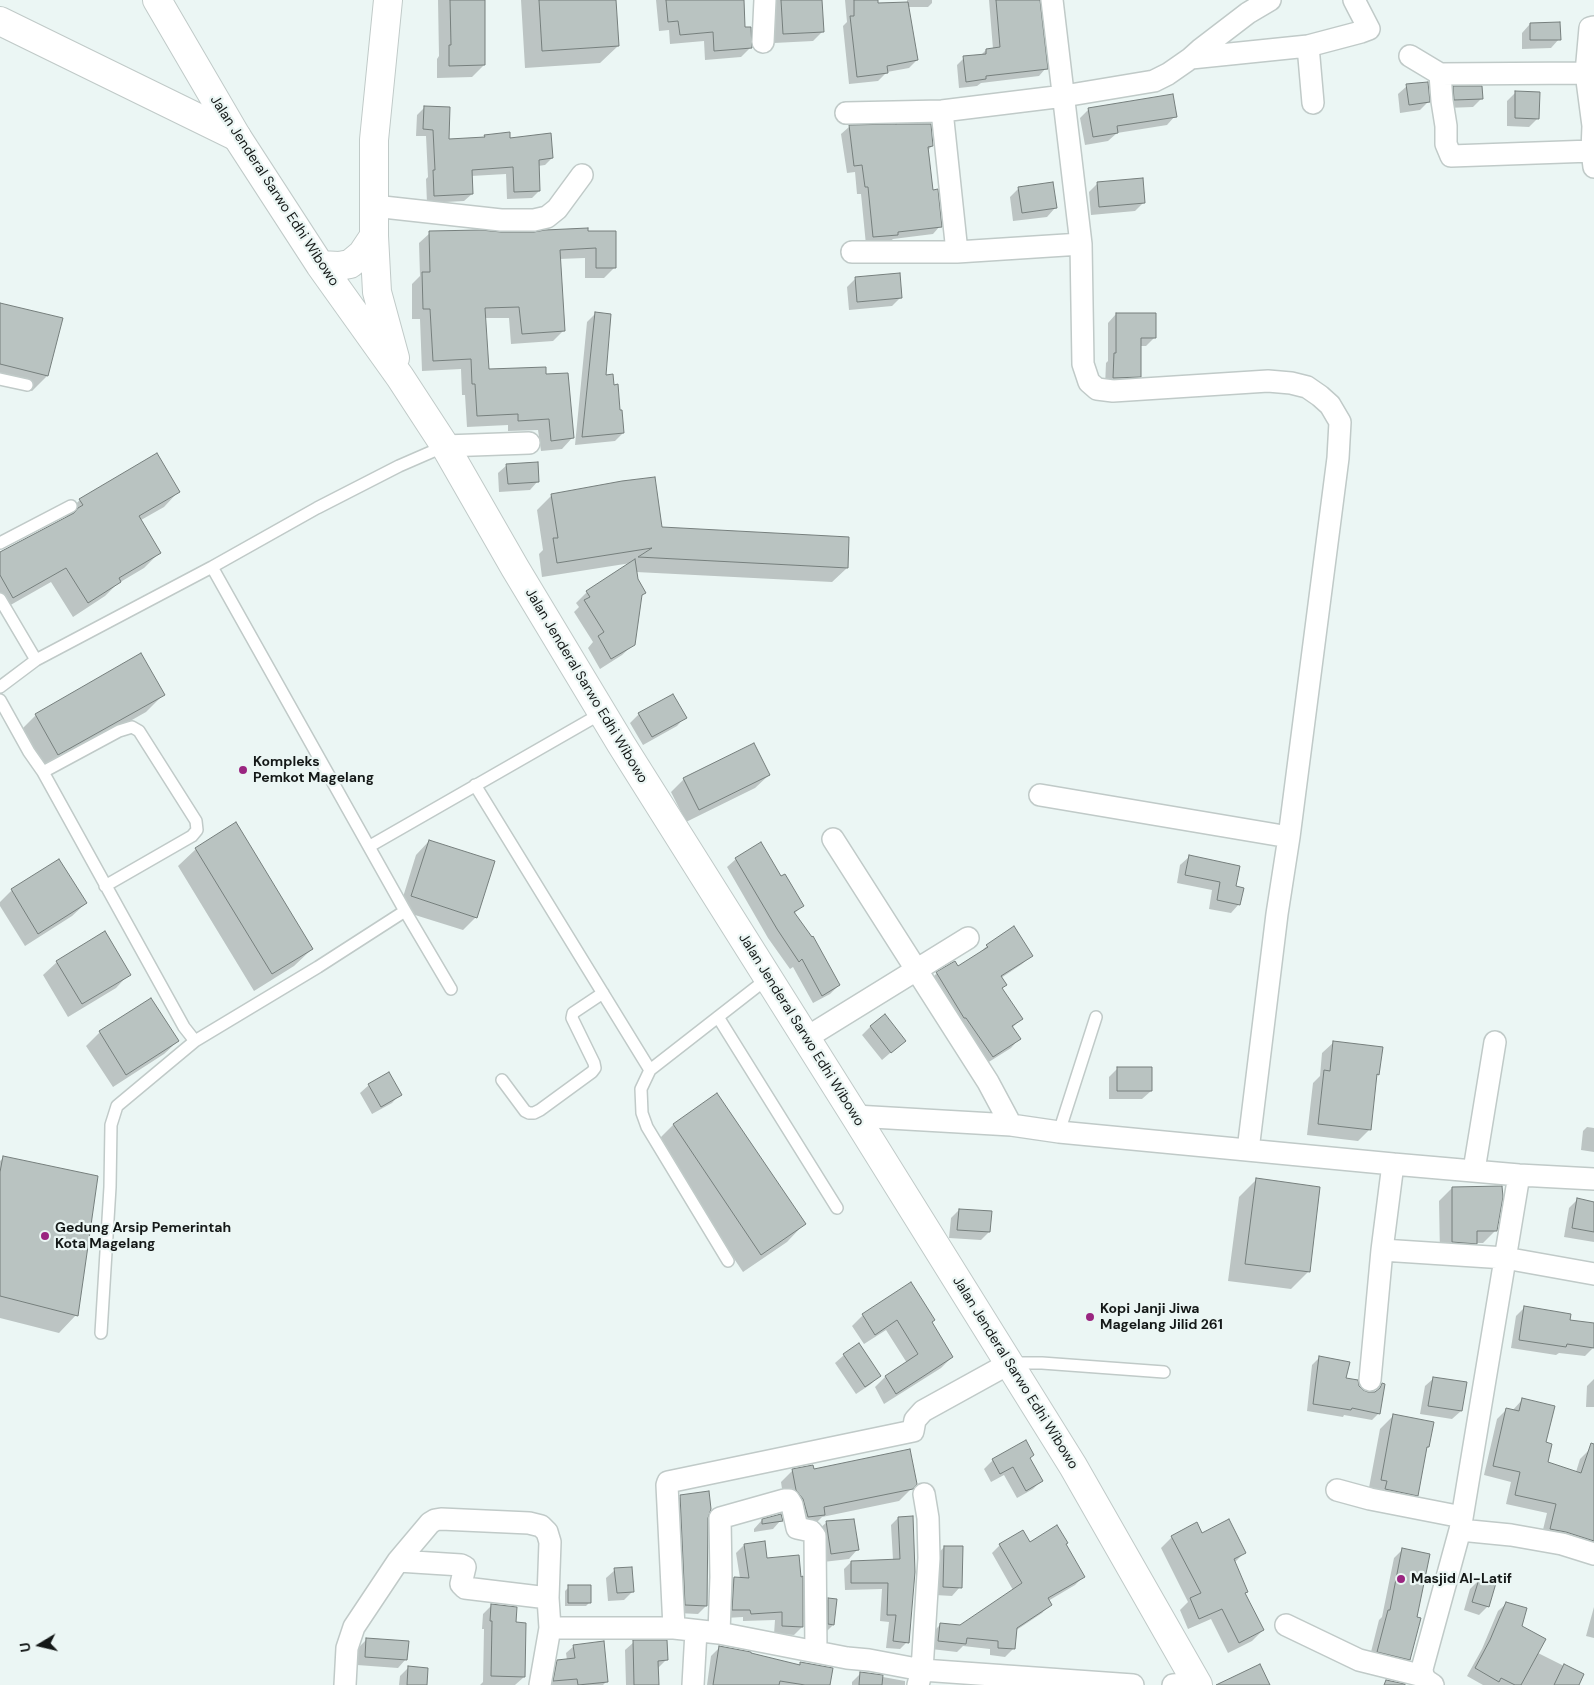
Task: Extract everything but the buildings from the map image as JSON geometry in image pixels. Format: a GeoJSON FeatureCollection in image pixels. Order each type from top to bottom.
{"type":"FeatureCollection","features":[{"type":"Feature","properties":{"kind":"main road","name":"Jalan Jenderal Sarwo Edhi Wibowo"},"geometry":{"type":"LineString","coordinates":[[157,0],[237,138],[320,265],[400,377],[444,446],[602,713],[1010,1363],[1072,1466],[1189,1684]]}},
{"type":"Feature","properties":{"kind":"main road","name":"Jalan Jenderal Sarwo Edhi Wibowo"},"geometry":{"type":"LineString","coordinates":[[388,0],[374,140],[374,236],[377,292],[400,377]]}},
{"type":"Feature","properties":{"kind":"main road"},"geometry":{"type":"LineString","coordinates":[[0,21],[237,138]]}},
{"type":"Feature","properties":{"kind":"main road"},"geometry":{"type":"LineString","coordinates":[[320,265],[339,266],[350,264],[362,254],[374,236]]}},
{"type":"Feature","properties":{"kind":"street"},"geometry":{"type":"LineString","coordinates":[[763,42],[765,0]]}},
{"type":"Feature","properties":{"kind":"street"},"geometry":{"type":"LineString","coordinates":[[1052,0],[1081,244],[1083,364],[1089,382],[1103,391],[1268,381],[1291,383],[1307,387],[1320,396],[1330,405],[1340,422],[1338,458],[1289,838],[1277,914],[1248,1150]]}},
{"type":"Feature","properties":{"kind":"street"},"geometry":{"type":"LineString","coordinates":[[846,113],[942,111],[1064,96],[1154,81],[1168,74],[1248,13],[1270,0]]}},
{"type":"Feature","properties":{"kind":"street"},"geometry":{"type":"LineString","coordinates":[[1196,53],[1308,46],[1369,29],[1354,0]]}},
{"type":"Feature","properties":{"kind":"street"},"geometry":{"type":"LineString","coordinates":[[1440,74],[1446,126],[1446,144],[1451,156],[1593,159],[1593,126],[1586,73],[1590,28],[1594,27]]}},
{"type":"Feature","properties":{"kind":"street"},"geometry":{"type":"LineString","coordinates":[[1308,46],[1313,103]]}},
{"type":"Feature","properties":{"kind":"street"},"geometry":{"type":"LineString","coordinates":[[1410,56],[1440,74],[1586,73]]}},
{"type":"Feature","properties":{"kind":"street"},"geometry":{"type":"LineString","coordinates":[[942,111],[957,252]]}},
{"type":"Feature","properties":{"kind":"street"},"geometry":{"type":"LineString","coordinates":[[374,206],[501,220],[534,220],[547,216],[557,210],[582,175]]}},
{"type":"Feature","properties":{"kind":"street"},"geometry":{"type":"LineString","coordinates":[[852,252],[957,252],[1081,244]]}},
{"type":"Feature","properties":{"kind":"street"},"geometry":{"type":"LineString","coordinates":[[444,446],[529,442]]}},
{"type":"Feature","properties":{"kind":"street"},"geometry":{"type":"LineString","coordinates":[[1040,795],[1289,838]]}},
{"type":"Feature","properties":{"kind":"street"},"geometry":{"type":"LineString","coordinates":[[833,839],[988,1082],[1012,1125]]}},
{"type":"Feature","properties":{"kind":"street"},"geometry":{"type":"LineString","coordinates":[[806,1038],[968,938]]}},
{"type":"Feature","properties":{"kind":"street"},"geometry":{"type":"LineString","coordinates":[[1474,1170],[1496,1042]]}},
{"type":"Feature","properties":{"kind":"street"},"geometry":{"type":"LineString","coordinates":[[855,1116],[1012,1125],[1059,1132],[1393,1164],[1520,1175],[1594,1179]]}},
{"type":"Feature","properties":{"kind":"street"},"geometry":{"type":"LineString","coordinates":[[1370,1380],[1382,1250],[1393,1164]]}},
{"type":"Feature","properties":{"kind":"street"},"geometry":{"type":"LineString","coordinates":[[1428,1680],[1422,1669],[1461,1524],[1520,1175]]}},
{"type":"Feature","properties":{"kind":"street"},"geometry":{"type":"LineString","coordinates":[[1382,1250],[1505,1258],[1594,1274]]}},
{"type":"Feature","properties":{"kind":"street"},"geometry":{"type":"LineString","coordinates":[[674,1628],[666,1485],[668,1482],[913,1432],[915,1420],[923,1411],[1010,1363]]}},
{"type":"Feature","properties":{"kind":"street"},"geometry":{"type":"LineString","coordinates":[[1337,1490],[1461,1524],[1511,1536],[1562,1544],[1594,1554]]}},
{"type":"Feature","properties":{"kind":"street"},"geometry":{"type":"LineString","coordinates":[[920,1677],[929,1558],[928,1518],[924,1494]]}},
{"type":"Feature","properties":{"kind":"street"},"geometry":{"type":"LineString","coordinates":[[719,1633],[721,1577],[720,1518],[789,1500],[792,1505],[797,1528],[811,1532],[815,1536],[816,1652]]}},
{"type":"Feature","properties":{"kind":"street"},"geometry":{"type":"LineString","coordinates":[[345,1685],[347,1648],[354,1627],[398,1561],[430,1523],[441,1519],[528,1523],[541,1526],[549,1536],[548,1598],[550,1628],[540,1685]]}},
{"type":"Feature","properties":{"kind":"street"},"geometry":{"type":"LineString","coordinates":[[398,1561],[461,1565],[465,1567],[461,1584],[466,1588],[548,1598]]}},
{"type":"Feature","properties":{"kind":"street"},"geometry":{"type":"LineString","coordinates":[[1286,1624],[1359,1660],[1428,1680]]}},
{"type":"Feature","properties":{"kind":"street"},"geometry":{"type":"LineString","coordinates":[[550,1628],[674,1628],[719,1633],[847,1658],[892,1663],[920,1677],[1133,1685]]}},
{"type":"Feature","properties":{"kind":"street"},"geometry":{"type":"LineString","coordinates":[[693,1685],[696,1630]]}},
{"type":"Feature","properties":{"kind":"lane"},"geometry":{"type":"LineString","coordinates":[[0,379],[27,385]]}},
{"type":"Feature","properties":{"kind":"lane"},"geometry":{"type":"LineString","coordinates":[[0,687],[36,660],[212,567],[317,508],[444,446]]}},
{"type":"Feature","properties":{"kind":"lane"},"geometry":{"type":"LineString","coordinates":[[0,543],[71,506]]}},
{"type":"Feature","properties":{"kind":"lane"},"geometry":{"type":"LineString","coordinates":[[212,567],[405,911],[451,989]]}},
{"type":"Feature","properties":{"kind":"lane"},"geometry":{"type":"LineString","coordinates":[[0,599],[4,616],[36,660]]}},
{"type":"Feature","properties":{"kind":"lane"},"geometry":{"type":"LineString","coordinates":[[0,700],[29,752],[43,772],[184,1027],[195,1041]]}},
{"type":"Feature","properties":{"kind":"lane"},"geometry":{"type":"LineString","coordinates":[[370,846],[602,713]]}},
{"type":"Feature","properties":{"kind":"lane"},"geometry":{"type":"LineString","coordinates":[[43,772],[119,731],[132,727],[139,731],[196,821],[197,830],[192,836],[105,886]]}},
{"type":"Feature","properties":{"kind":"lane"},"geometry":{"type":"LineString","coordinates":[[475,786],[650,1070]]}},
{"type":"Feature","properties":{"kind":"lane"},"geometry":{"type":"LineString","coordinates":[[101,1333],[110,1187],[111,1125],[117,1106],[195,1041],[318,967],[405,911]]}},
{"type":"Feature","properties":{"kind":"lane"},"geometry":{"type":"LineString","coordinates":[[728,1261],[647,1127],[642,1113],[641,1089],[650,1070],[768,978]]}},
{"type":"Feature","properties":{"kind":"lane"},"geometry":{"type":"LineString","coordinates":[[502,1080],[525,1111],[534,1113],[592,1072],[595,1068],[594,1063],[572,1018],[573,1013],[603,993]]}},
{"type":"Feature","properties":{"kind":"lane"},"geometry":{"type":"LineString","coordinates":[[1059,1132],[1096,1016]]}},
{"type":"Feature","properties":{"kind":"lane"},"geometry":{"type":"LineString","coordinates":[[718,1017],[837,1208]]}},
{"type":"Feature","properties":{"kind":"lane"},"geometry":{"type":"LineString","coordinates":[[1010,1363],[1042,1363],[1164,1372]]}},
{"type":"Feature","properties":{"kind":"place","name":"Kompleks Pemkot Magelang"},"geometry":{"type":"Point","coordinates":[243,770]}},
{"type":"Feature","properties":{"kind":"place","name":"Gedung Arsip Pemerintah Kota Magelang"},"geometry":{"type":"Point","coordinates":[45,1236]}},
{"type":"Feature","properties":{"kind":"place","name":"Kopi Janji Jiwa Magelang Jilid 261"},"geometry":{"type":"Point","coordinates":[1090,1317]}},
{"type":"Feature","properties":{"kind":"place","name":"Masjid Al-Latif"},"geometry":{"type":"Point","coordinates":[1401,1579]}}]}
